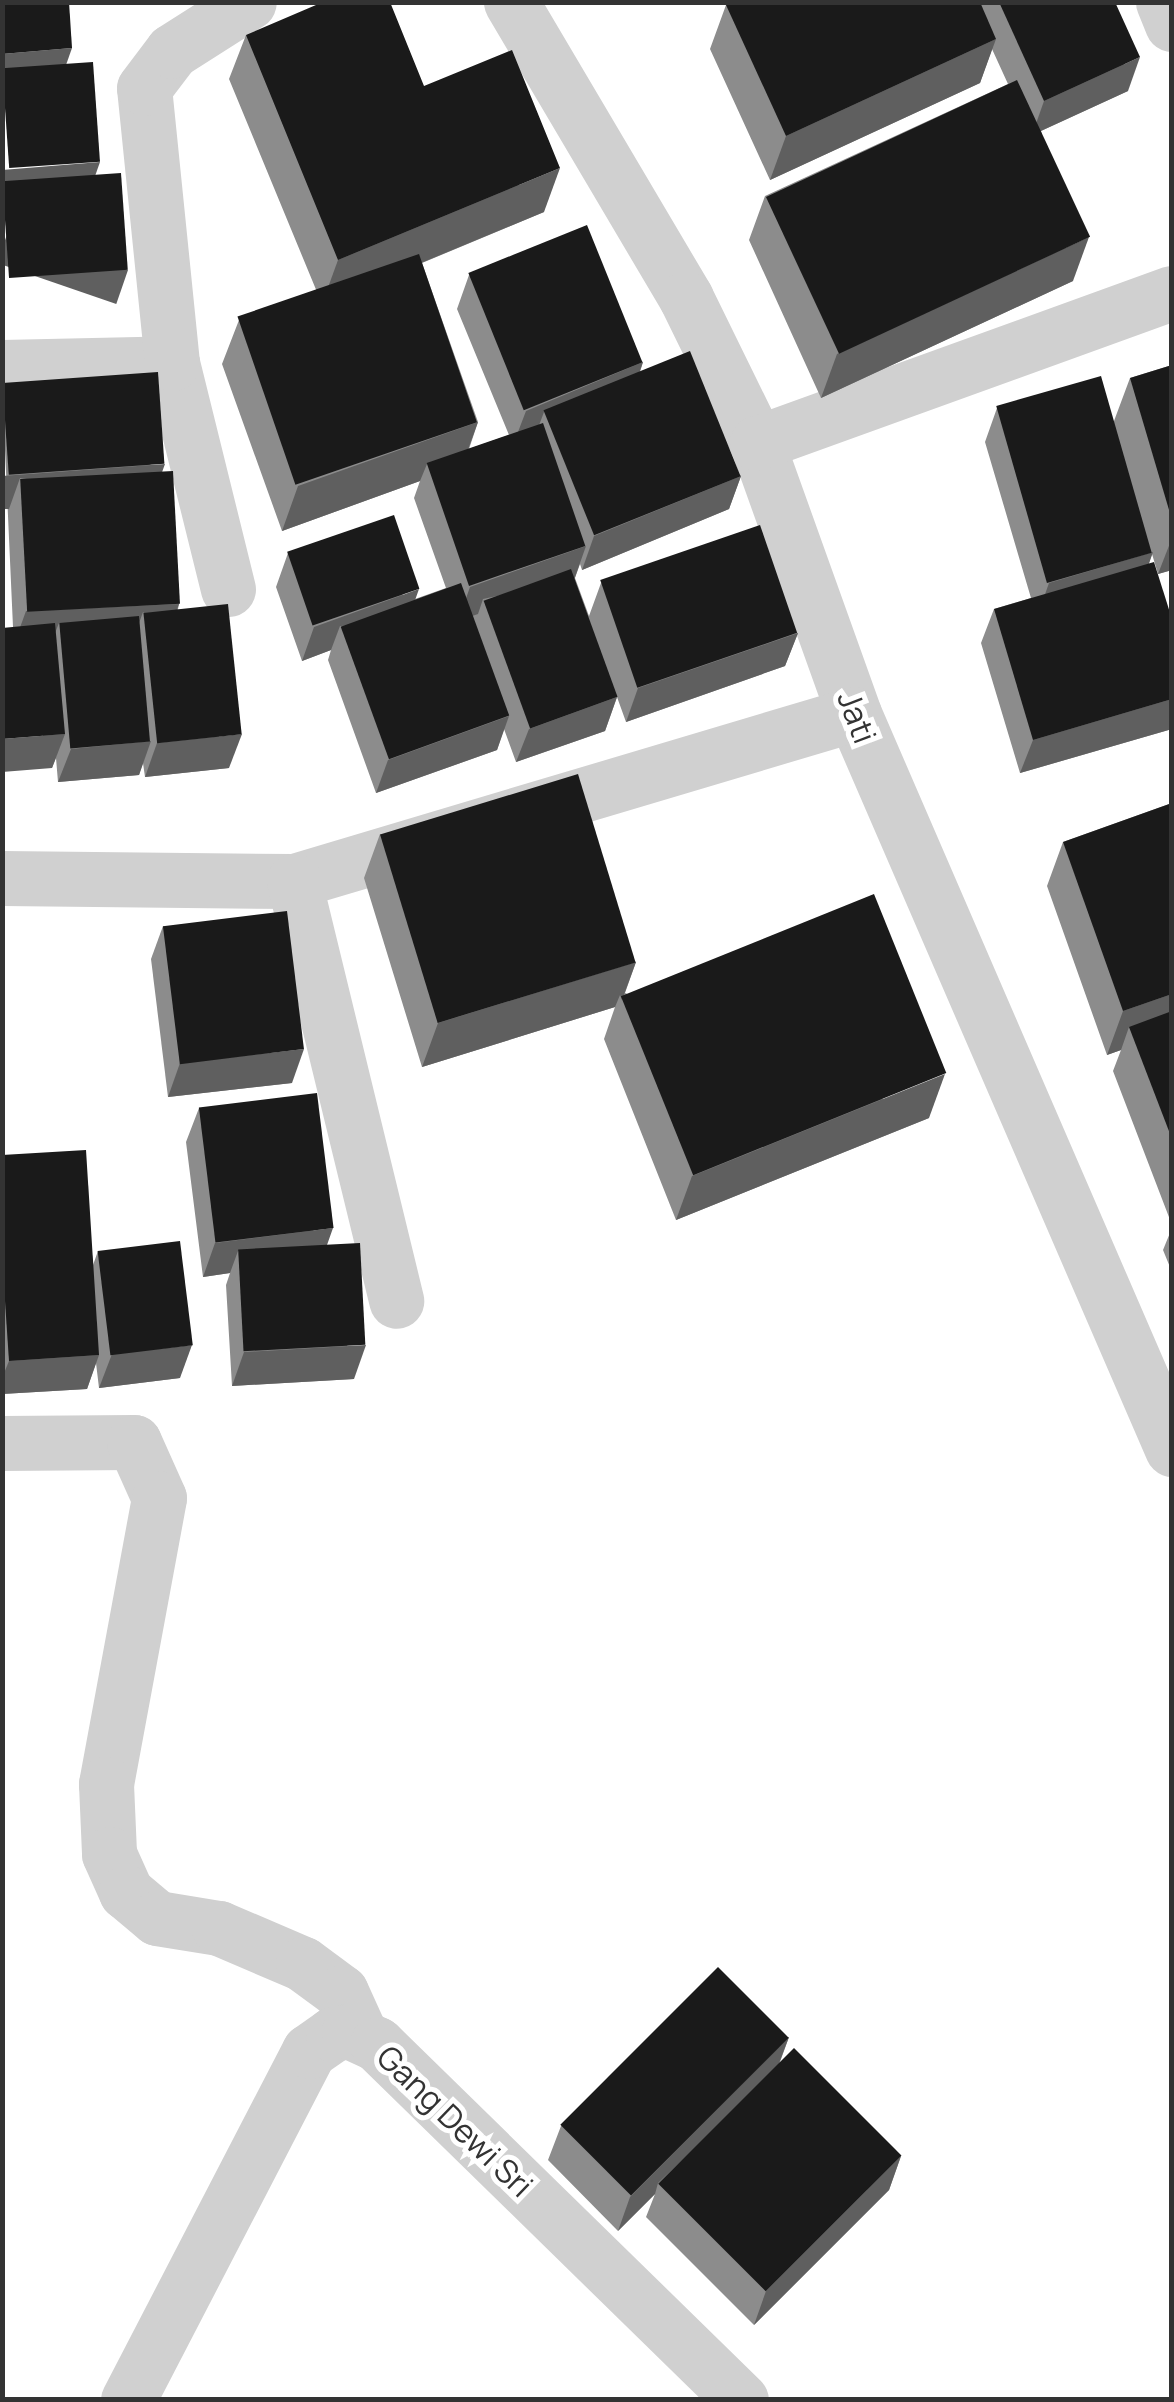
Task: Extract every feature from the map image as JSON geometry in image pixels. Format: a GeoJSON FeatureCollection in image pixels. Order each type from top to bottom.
{"type":"FeatureCollection","features":[{"type":"Feature","properties":{"kind":"street"},"geometry":{"type":"LineString","coordinates":[[228,590],[172,363],[144,88],[172,51],[249,2]]}},
{"type":"Feature","properties":{"kind":"street","name":"Jati"},"geometry":{"type":"LineString","coordinates":[[511,2],[686,298],[757,443],[854,714],[1172,1449]]}},
{"type":"Feature","properties":{"kind":"street"},"geometry":{"type":"LineString","coordinates":[[1163,2],[1172,24]]}},
{"type":"Feature","properties":{"kind":"street"},"geometry":{"type":"LineString","coordinates":[[757,443],[1172,294]]}},
{"type":"Feature","properties":{"kind":"street"},"geometry":{"type":"LineString","coordinates":[[2,367],[172,363]]}},
{"type":"Feature","properties":{"kind":"street"},"geometry":{"type":"LineString","coordinates":[[2,878],[294,881],[854,714]]}},
{"type":"Feature","properties":{"kind":"street"},"geometry":{"type":"LineString","coordinates":[[294,881],[396,1301]]}},
{"type":"Feature","properties":{"kind":"street"},"geometry":{"type":"LineString","coordinates":[[2,1442],[134,1442],[159,1498],[106,1784],[110,1854],[126,1892],[157,1918],[220,1928],[304,1964],[340,1992],[360,2034]]}},
{"type":"Feature","properties":{"kind":"street","name":"Gang Dewi Sri"},"geometry":{"type":"LineString","coordinates":[[128,2400],[309,2051],[332,2034],[360,2034],[740,2400]]}},
{"type":"Feature","properties":{"kind":"building"},"geometry":{"type":"Polygon","coordinates":[[[2,2],[69,2],[72,48],[2,54],[2,2]]]}},
{"type":"Feature","properties":{"kind":"building"},"geometry":{"type":"Polygon","coordinates":[[[323,2],[390,2],[424,86],[512,50],[560,168],[338,260],[246,35],[323,2]]]}},
{"type":"Feature","properties":{"kind":"building"},"geometry":{"type":"Polygon","coordinates":[[[980,2],[996,39],[786,136],[726,5],[980,2]]]}},
{"type":"Feature","properties":{"kind":"building"},"geometry":{"type":"Polygon","coordinates":[[[999,2],[1115,2],[1140,57],[1044,101],[999,2]]]}},
{"type":"Feature","properties":{"kind":"building"},"geometry":{"type":"Polygon","coordinates":[[[93,62],[100,162],[9,168],[2,68],[93,62]]]}},
{"type":"Feature","properties":{"kind":"building"},"geometry":{"type":"Polygon","coordinates":[[[1017,80],[1090,237],[839,354],[766,197],[1017,80]]]}},
{"type":"Feature","properties":{"kind":"building"},"geometry":{"type":"Polygon","coordinates":[[[121,173],[128,270],[9,278],[2,181],[121,173]]]}},
{"type":"Feature","properties":{"kind":"building"},"geometry":{"type":"Polygon","coordinates":[[[587,225],[642,362],[524,410],[468,273],[587,225]]]}},
{"type":"Feature","properties":{"kind":"building"},"geometry":{"type":"Polygon","coordinates":[[[419,254],[477,422],[295,485],[237,317],[419,254]]]}},
{"type":"Feature","properties":{"kind":"building"},"geometry":{"type":"Polygon","coordinates":[[[690,351],[741,476],[594,535],[544,410],[690,351]]]}},
{"type":"Feature","properties":{"kind":"building"},"geometry":{"type":"Polygon","coordinates":[[[1172,365],[1172,520],[1130,378],[1172,365]]]}},
{"type":"Feature","properties":{"kind":"building"},"geometry":{"type":"Polygon","coordinates":[[[158,372],[164,464],[9,475],[2,383],[158,372]]]}},
{"type":"Feature","properties":{"kind":"building"},"geometry":{"type":"Polygon","coordinates":[[[1101,376],[1152,553],[1047,583],[996,406],[1101,376]]]}},
{"type":"Feature","properties":{"kind":"building"},"geometry":{"type":"Polygon","coordinates":[[[543,423],[585,546],[469,586],[427,463],[543,423]]]}},
{"type":"Feature","properties":{"kind":"building"},"geometry":{"type":"Polygon","coordinates":[[[173,471],[180,604],[27,612],[20,479],[173,471]]]}},
{"type":"Feature","properties":{"kind":"building"},"geometry":{"type":"Polygon","coordinates":[[[394,515],[419,589],[313,626],[287,552],[394,515]]]}},
{"type":"Feature","properties":{"kind":"building"},"geometry":{"type":"Polygon","coordinates":[[[760,525],[797,633],[637,688],[600,580],[760,525]]]}},
{"type":"Feature","properties":{"kind":"building"},"geometry":{"type":"Polygon","coordinates":[[[1154,562],[1172,619],[1172,699],[1033,740],[994,609],[1154,562]]]}},
{"type":"Feature","properties":{"kind":"building"},"geometry":{"type":"Polygon","coordinates":[[[571,569],[618,697],[530,729],[484,601],[571,569]]]}},
{"type":"Feature","properties":{"kind":"building"},"geometry":{"type":"Polygon","coordinates":[[[461,583],[509,715],[389,759],[341,627],[461,583]]]}},
{"type":"Feature","properties":{"kind":"building"},"geometry":{"type":"Polygon","coordinates":[[[228,604],[242,734],[157,743],[143,613],[228,604]]]}},
{"type":"Feature","properties":{"kind":"building"},"geometry":{"type":"Polygon","coordinates":[[[139,616],[150,742],[70,748],[59,623],[139,616]]]}},
{"type":"Feature","properties":{"kind":"building"},"geometry":{"type":"Polygon","coordinates":[[[55,623],[65,734],[2,739],[2,628],[55,623]]]}},
{"type":"Feature","properties":{"kind":"building"},"geometry":{"type":"Polygon","coordinates":[[[578,774],[636,962],[438,1023],[380,835],[578,774]]]}},
{"type":"Feature","properties":{"kind":"building"},"geometry":{"type":"Polygon","coordinates":[[[1172,803],[1172,994],[1123,1011],[1063,842],[1172,803]]]}},
{"type":"Feature","properties":{"kind":"building"},"geometry":{"type":"Polygon","coordinates":[[[874,894],[946,1073],[693,1175],[621,996],[874,894]]]}},
{"type":"Feature","properties":{"kind":"building"},"geometry":{"type":"Polygon","coordinates":[[[287,911],[304,1049],[180,1064],[163,926],[287,911]]]}},
{"type":"Feature","properties":{"kind":"building"},"geometry":{"type":"Polygon","coordinates":[[[1172,1011],[1172,1139],[1129,1027],[1172,1011]]]}},
{"type":"Feature","properties":{"kind":"building"},"geometry":{"type":"Polygon","coordinates":[[[317,1093],[334,1228],[215,1242],[199,1108],[317,1093]]]}},
{"type":"Feature","properties":{"kind":"building"},"geometry":{"type":"Polygon","coordinates":[[[86,1150],[99,1355],[9,1361],[2,1256],[2,1155],[86,1150]]]}},
{"type":"Feature","properties":{"kind":"building"},"geometry":{"type":"Polygon","coordinates":[[[180,1241],[193,1345],[110,1355],[98,1251],[180,1241]]]}},
{"type":"Feature","properties":{"kind":"building"},"geometry":{"type":"Polygon","coordinates":[[[360,1243],[365,1345],[244,1351],[238,1249],[360,1243]]]}},
{"type":"Feature","properties":{"kind":"building"},"geometry":{"type":"Polygon","coordinates":[[[718,1967],[789,2038],[631,2195],[560,2125],[718,1967]]]}},
{"type":"Feature","properties":{"kind":"building"},"geometry":{"type":"Polygon","coordinates":[[[794,2048],[901,2155],[766,2291],[658,2184],[794,2048]]]}}]}
